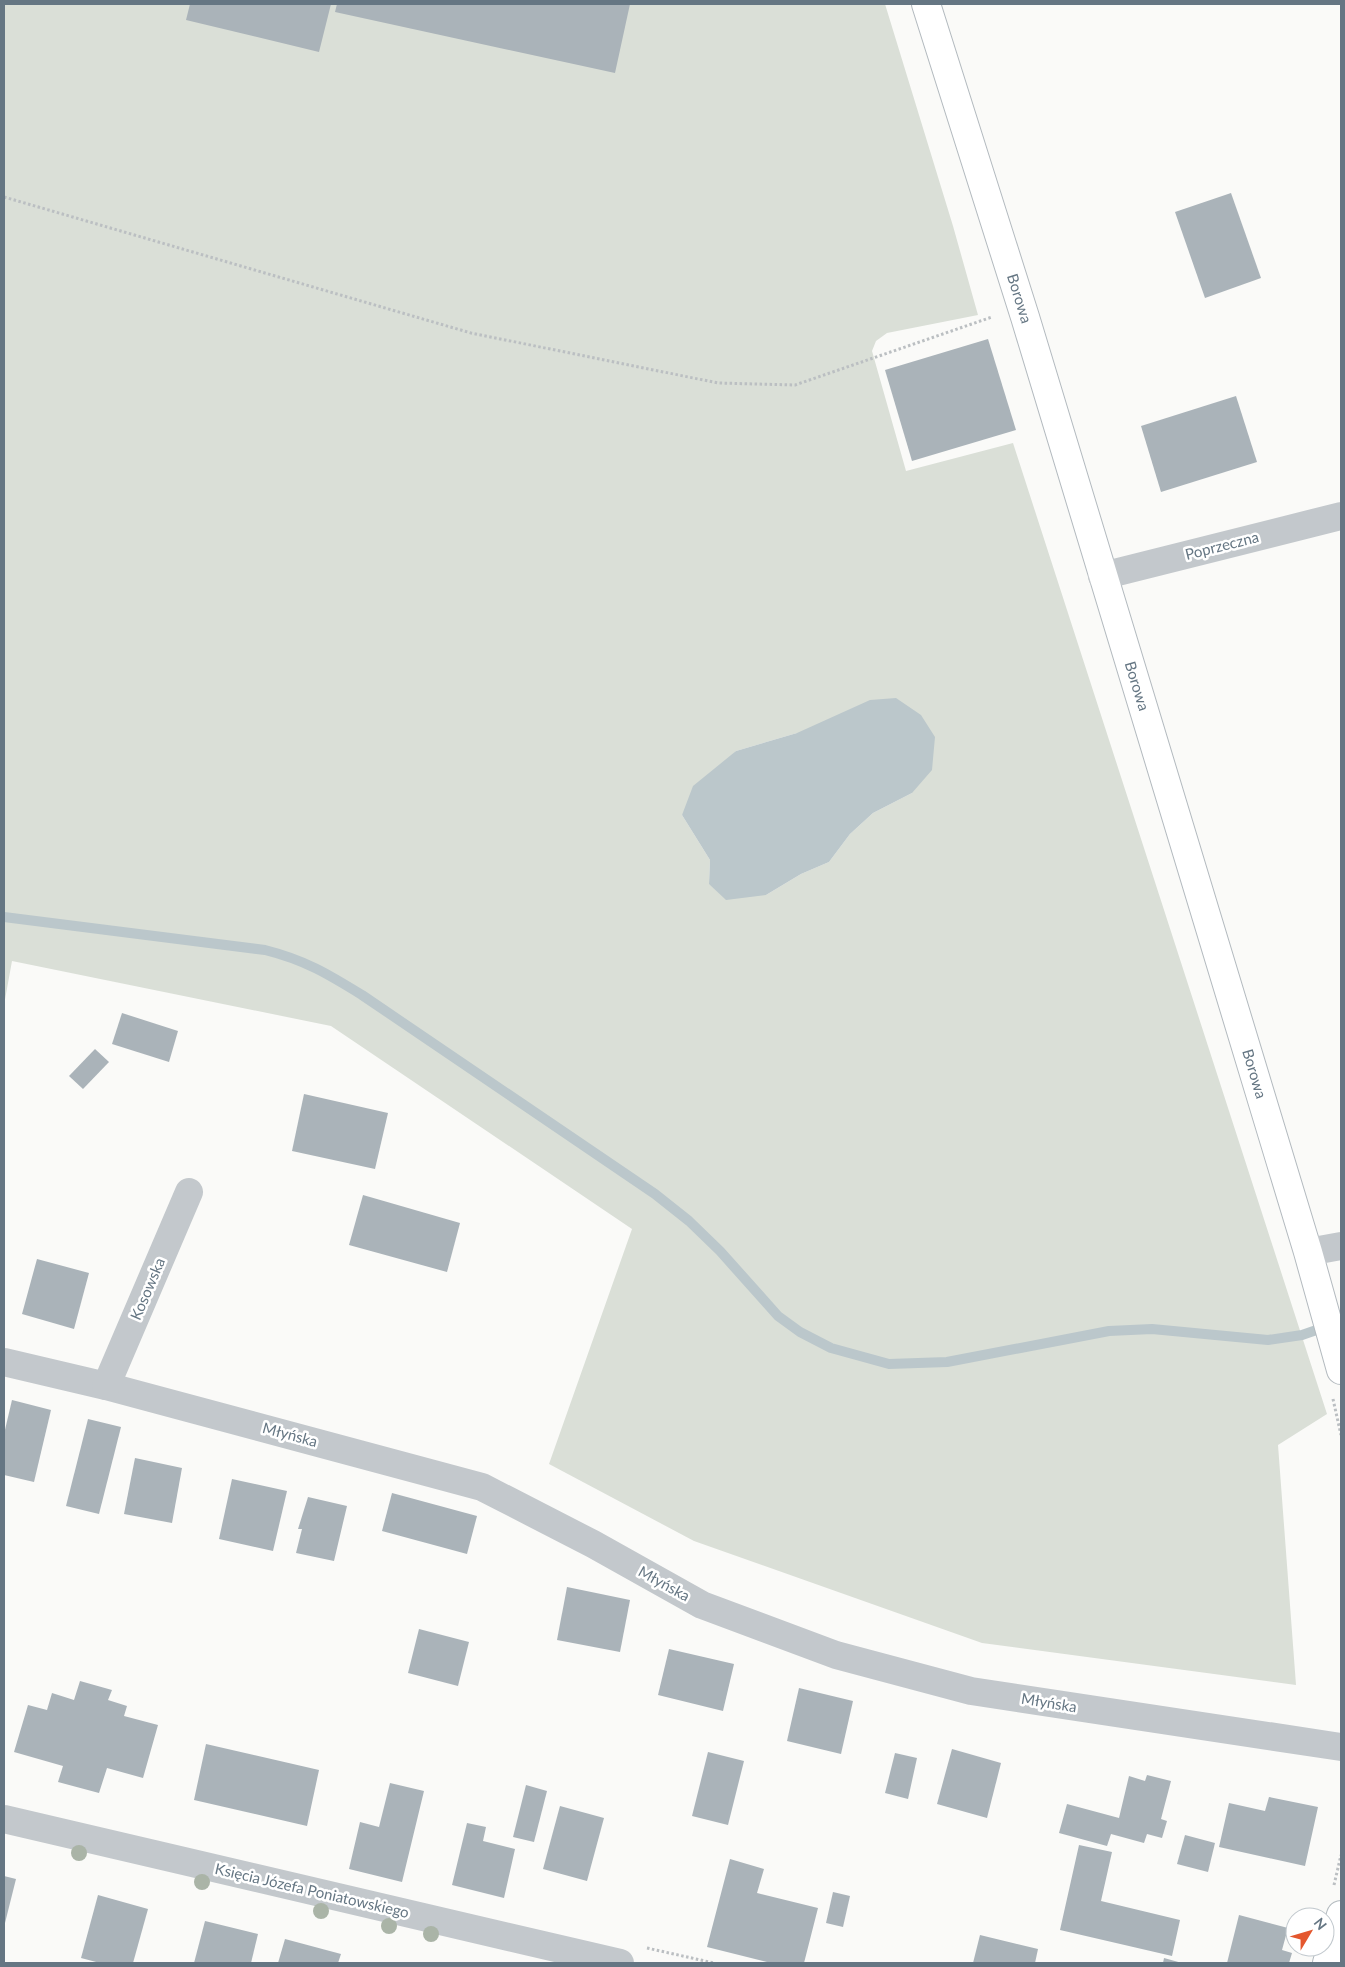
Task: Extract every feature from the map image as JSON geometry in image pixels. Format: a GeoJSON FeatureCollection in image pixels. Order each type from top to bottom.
{"type":"FeatureCollection","features":[{"type":"Feature","properties":{"kind":"street","name":"Borowa"},"geometry":{"type":"LineString","coordinates":[[926,4],[1025,317],[1308,1252],[1341,1370]]}},
{"type":"Feature","properties":{"kind":"street","name":"Poprzeczna"},"geometry":{"type":"LineString","coordinates":[[1102,576],[1341,516]]}},
{"type":"Feature","properties":{"kind":"street","name":"Kosowska"},"geometry":{"type":"LineString","coordinates":[[106,1386],[189,1192]]}},
{"type":"Feature","properties":{"kind":"street"},"geometry":{"type":"LineString","coordinates":[[1308,1252],[1341,1246]]}},
{"type":"Feature","properties":{"kind":"street","name":"Młyńska"},"geometry":{"type":"LineString","coordinates":[[4,1362],[106,1386],[482,1487],[593,1544],[702,1605],[836,1656],[971,1691],[1341,1747]]}},
{"type":"Feature","properties":{"kind":"street","name":"Księcia Józefa Poniatowskiego"},"geometry":{"type":"LineString","coordinates":[[4,1819],[620,1963]]}},
{"type":"Feature","properties":{"kind":"street"},"geometry":{"type":"LineString","coordinates":[[1327,1963],[1341,1915]]}},
{"type":"Feature","properties":{"kind":"path"},"geometry":{"type":"LineString","coordinates":[[4,197],[471,333],[718,384],[795,385],[993,316]]}},
{"type":"Feature","properties":{"kind":"shaded area"},"geometry":{"type":"Polygon","coordinates":[[[4,4],[885,4],[953,226],[978,315],[887,333],[876,341],[872,351],[906,471],[1013,443],[1327,1414],[1278,1445],[1296,1685],[982,1643],[694,1541],[549,1464],[632,1229],[331,1026],[12,961],[4,1005],[4,4]],[[797,733],[736,751],[682,815],[710,860],[709,884],[766,895],[801,874],[829,862],[850,834],[873,813],[912,793],[797,733]]]}},
{"type":"Feature","properties":{"kind":"shaded area"},"geometry":{"type":"Polygon","coordinates":[[[896,698],[921,715],[935,737],[932,770],[912,793],[873,813],[850,834],[829,862],[801,874],[766,895],[726,900],[709,884],[710,860],[682,815],[693,786],[736,751],[797,733],[870,700],[896,698]]]}},
{"type":"Feature","properties":{"kind":"building"},"geometry":{"type":"Polygon","coordinates":[[[190,4],[331,4],[319,52],[186,20],[190,4]]]}},
{"type":"Feature","properties":{"kind":"building"},"geometry":{"type":"Polygon","coordinates":[[[337,4],[630,4],[615,73],[335,12],[337,4]]]}},
{"type":"Feature","properties":{"kind":"building"},"geometry":{"type":"Polygon","coordinates":[[[1231,193],[1261,278],[1205,298],[1175,212],[1231,193]]]}},
{"type":"Feature","properties":{"kind":"building"},"geometry":{"type":"Polygon","coordinates":[[[988,339],[1016,430],[912,461],[885,370],[988,339]]]}},
{"type":"Feature","properties":{"kind":"building"},"geometry":{"type":"Polygon","coordinates":[[[1236,396],[1257,462],[1161,492],[1141,426],[1236,396]]]}},
{"type":"Feature","properties":{"kind":"building"},"geometry":{"type":"Polygon","coordinates":[[[122,1013],[178,1031],[169,1062],[112,1044],[122,1013]]]}},
{"type":"Feature","properties":{"kind":"building"},"geometry":{"type":"Polygon","coordinates":[[[95,1049],[109,1062],[83,1089],[69,1076],[95,1049]]]}},
{"type":"Feature","properties":{"kind":"building"},"geometry":{"type":"Polygon","coordinates":[[[304,1094],[388,1113],[375,1169],[292,1151],[304,1094]]]}},
{"type":"Feature","properties":{"kind":"building"},"geometry":{"type":"Polygon","coordinates":[[[363,1195],[460,1223],[447,1272],[349,1245],[363,1195]]]}},
{"type":"Feature","properties":{"kind":"building"},"geometry":{"type":"Polygon","coordinates":[[[37,1259],[89,1273],[74,1329],[22,1314],[37,1259]]]}},
{"type":"Feature","properties":{"kind":"building"},"geometry":{"type":"Polygon","coordinates":[[[12,1400],[51,1410],[34,1482],[4,1475],[4,1434],[12,1400]]]}},
{"type":"Feature","properties":{"kind":"building"},"geometry":{"type":"Polygon","coordinates":[[[88,1419],[121,1427],[99,1514],[66,1506],[88,1419]]]}},
{"type":"Feature","properties":{"kind":"building"},"geometry":{"type":"Polygon","coordinates":[[[135,1458],[182,1468],[172,1523],[124,1514],[135,1458]]]}},
{"type":"Feature","properties":{"kind":"building"},"geometry":{"type":"Polygon","coordinates":[[[232,1479],[287,1491],[273,1551],[219,1539],[232,1479]]]}},
{"type":"Feature","properties":{"kind":"building"},"geometry":{"type":"Polygon","coordinates":[[[392,1493],[477,1516],[467,1554],[382,1531],[392,1493]]]}},
{"type":"Feature","properties":{"kind":"building"},"geometry":{"type":"Polygon","coordinates":[[[308,1497],[347,1506],[334,1561],[296,1553],[302,1529],[298,1529],[308,1497]]]}},
{"type":"Feature","properties":{"kind":"building"},"geometry":{"type":"Polygon","coordinates":[[[567,1587],[630,1600],[620,1652],[557,1640],[567,1587]]]}},
{"type":"Feature","properties":{"kind":"building"},"geometry":{"type":"Polygon","coordinates":[[[419,1629],[469,1642],[458,1686],[408,1673],[419,1629]]]}},
{"type":"Feature","properties":{"kind":"building"},"geometry":{"type":"Polygon","coordinates":[[[669,1649],[734,1664],[723,1711],[658,1695],[669,1649]]]}},
{"type":"Feature","properties":{"kind":"building"},"geometry":{"type":"Polygon","coordinates":[[[80,1681],[112,1690],[108,1700],[127,1706],[124,1716],[158,1725],[143,1778],[107,1768],[99,1793],[58,1782],[63,1766],[14,1752],[28,1705],[47,1710],[52,1693],[74,1700],[80,1681]]]}},
{"type":"Feature","properties":{"kind":"building"},"geometry":{"type":"Polygon","coordinates":[[[799,1688],[853,1701],[841,1754],[787,1741],[799,1688]]]}},
{"type":"Feature","properties":{"kind":"building"},"geometry":{"type":"Polygon","coordinates":[[[206,1744],[319,1770],[307,1826],[194,1800],[206,1744]]]}},
{"type":"Feature","properties":{"kind":"building"},"geometry":{"type":"Polygon","coordinates":[[[952,1749],[1001,1763],[987,1818],[937,1804],[952,1749]]]}},
{"type":"Feature","properties":{"kind":"building"},"geometry":{"type":"Polygon","coordinates":[[[708,1752],[744,1761],[728,1825],[692,1816],[708,1752]]]}},
{"type":"Feature","properties":{"kind":"building"},"geometry":{"type":"Polygon","coordinates":[[[895,1753],[917,1758],[908,1799],[885,1793],[895,1753]]]}},
{"type":"Feature","properties":{"kind":"building"},"geometry":{"type":"Polygon","coordinates":[[[1147,1775],[1171,1781],[1161,1819],[1167,1821],[1162,1838],[1147,1834],[1144,1843],[1111,1834],[1107,1846],[1059,1833],[1067,1804],[1119,1818],[1129,1776],[1145,1781],[1147,1775]]]}},
{"type":"Feature","properties":{"kind":"building"},"geometry":{"type":"Polygon","coordinates":[[[390,1783],[424,1791],[402,1882],[349,1869],[360,1822],[379,1827],[390,1783]]]}},
{"type":"Feature","properties":{"kind":"building"},"geometry":{"type":"Polygon","coordinates":[[[526,1785],[547,1791],[534,1842],[513,1837],[526,1785]]]}},
{"type":"Feature","properties":{"kind":"building"},"geometry":{"type":"Polygon","coordinates":[[[1269,1797],[1318,1807],[1305,1866],[1219,1847],[1229,1803],[1265,1811],[1269,1797]]]}},
{"type":"Feature","properties":{"kind":"building"},"geometry":{"type":"Polygon","coordinates":[[[560,1806],[604,1818],[587,1881],[543,1869],[560,1806]]]}},
{"type":"Feature","properties":{"kind":"building"},"geometry":{"type":"Polygon","coordinates":[[[467,1823],[486,1827],[483,1841],[515,1849],[504,1898],[452,1885],[467,1823]]]}},
{"type":"Feature","properties":{"kind":"building"},"geometry":{"type":"Polygon","coordinates":[[[1185,1835],[1215,1843],[1208,1872],[1177,1864],[1185,1835]]]}},
{"type":"Feature","properties":{"kind":"building"},"geometry":{"type":"Polygon","coordinates":[[[1079,1845],[1112,1852],[1101,1901],[1180,1920],[1172,1956],[1060,1930],[1079,1845]]]}},
{"type":"Feature","properties":{"kind":"building"},"geometry":{"type":"Polygon","coordinates":[[[730,1859],[764,1869],[757,1893],[818,1908],[804,1963],[771,1963],[707,1947],[730,1859]]]}},
{"type":"Feature","properties":{"kind":"building"},"geometry":{"type":"Polygon","coordinates":[[[4,1876],[16,1879],[4,1927],[4,1876]]]}},
{"type":"Feature","properties":{"kind":"building"},"geometry":{"type":"Polygon","coordinates":[[[833,1892],[850,1896],[843,1927],[826,1923],[833,1892]]]}},
{"type":"Feature","properties":{"kind":"building"},"geometry":{"type":"Polygon","coordinates":[[[98,1895],[148,1909],[133,1963],[100,1963],[81,1958],[98,1895]]]}},
{"type":"Feature","properties":{"kind":"building"},"geometry":{"type":"Polygon","coordinates":[[[1239,1915],[1285,1927],[1285,1939],[1282,1950],[1285,1951],[1285,1957],[1291,1957],[1289,1963],[1227,1963],[1239,1915]]]}},
{"type":"Feature","properties":{"kind":"building"},"geometry":{"type":"Polygon","coordinates":[[[205,1921],[258,1934],[251,1963],[194,1963],[205,1921]]]}},
{"type":"Feature","properties":{"kind":"building"},"geometry":{"type":"Polygon","coordinates":[[[980,1935],[1038,1949],[1035,1963],[973,1963],[980,1935]]]}},
{"type":"Feature","properties":{"kind":"building"},"geometry":{"type":"Polygon","coordinates":[[[285,1939],[341,1954],[338,1963],[278,1963],[285,1939]]]}},
{"type":"Feature","properties":{"kind":"building"},"geometry":{"type":"Polygon","coordinates":[[[1164,1958],[1182,1963],[1163,1963],[1164,1958]]]}},
{"type":"Feature","properties":{"kind":"waterway"},"geometry":{"type":"LineString","coordinates":[[4,917],[265,950],[292,958],[327,974],[362,995],[655,1194],[689,1221],[720,1251],[778,1316],[800,1332],[831,1348],[889,1364],[947,1362],[1109,1331],[1152,1329],[1268,1340],[1302,1335],[1328,1326]]}}]}
